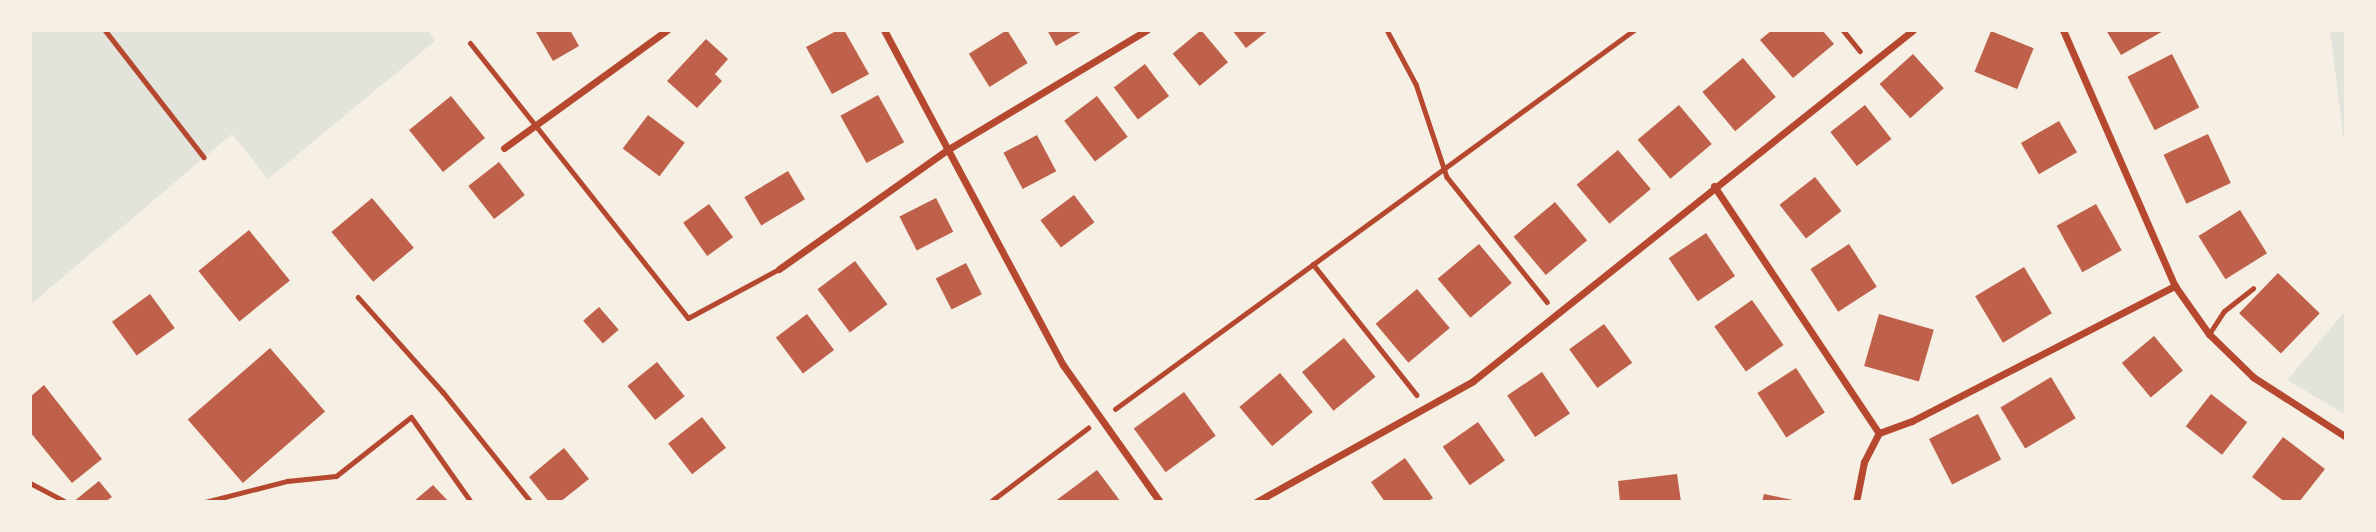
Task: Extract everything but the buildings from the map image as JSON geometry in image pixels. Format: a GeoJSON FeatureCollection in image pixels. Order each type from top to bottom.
{"type":"FeatureCollection","features":[{"type":"Feature","properties":{"kind":"street"},"geometry":{"type":"LineString","coordinates":[[504,148],[667,30]]}},
{"type":"Feature","properties":{"kind":"street"},"geometry":{"type":"LineString","coordinates":[[884,30],[947,150],[1098,420],[1160,502]]}},
{"type":"Feature","properties":{"kind":"street"},"geometry":{"type":"LineString","coordinates":[[779,269],[947,150],[1147,30]]}},
{"type":"Feature","properties":{"kind":"street"},"geometry":{"type":"LineString","coordinates":[[1256,502],[1428,409],[1473,381],[1714,186],[1913,30]]}},
{"type":"Feature","properties":{"kind":"street"},"geometry":{"type":"LineString","coordinates":[[2063,30],[2175,286],[2209,334],[2253,377],[2346,437]]}},
{"type":"Feature","properties":{"kind":"street"},"geometry":{"type":"LineString","coordinates":[[1714,186],[1879,433]]}},
{"type":"Feature","properties":{"kind":"street"},"geometry":{"type":"LineString","coordinates":[[1856,502],[1864,462],[1879,433],[1912,421],[2175,286]]}},
{"type":"Feature","properties":{"kind":"lane"},"geometry":{"type":"LineString","coordinates":[[470,43],[688,318],[779,269]]}},
{"type":"Feature","properties":{"kind":"lane"},"geometry":{"type":"LineString","coordinates":[[2209,334],[2224,311],[2253,288]]}},
{"type":"Feature","properties":{"kind":"lane"},"geometry":{"type":"LineString","coordinates":[[205,502],[287,481],[336,476],[411,417],[471,502]]}},
{"type":"Feature","properties":{"kind":"lane"},"geometry":{"type":"LineString","coordinates":[[30,482],[66,502]]}},
{"type":"Feature","properties":{"kind":"path"},"geometry":{"type":"LineString","coordinates":[[104,30],[204,157]]}},
{"type":"Feature","properties":{"kind":"path"},"geometry":{"type":"LineString","coordinates":[[1387,30],[1416,85],[1443,169],[1556,314]]}},
{"type":"Feature","properties":{"kind":"path"},"geometry":{"type":"LineString","coordinates":[[990,502],[1098,420],[1634,30]]}},
{"type":"Feature","properties":{"kind":"path"},"geometry":{"type":"LineString","coordinates":[[1843,30],[1870,64]]}},
{"type":"Feature","properties":{"kind":"path"},"geometry":{"type":"LineString","coordinates":[[1312,264],[1428,409]]}},
{"type":"Feature","properties":{"kind":"path"},"geometry":{"type":"LineString","coordinates":[[358,297],[428,380],[443,392],[531,502]]}},
{"type":"Feature","properties":{"kind":"shaded area"},"geometry":{"type":"Polygon","coordinates":[[[30,30],[427,30],[435,41],[268,179],[232,134],[30,305],[30,30]]]}},
{"type":"Feature","properties":{"kind":"shaded area"},"geometry":{"type":"Polygon","coordinates":[[[2330,30],[2346,30],[2346,158],[2330,30]]]}},
{"type":"Feature","properties":{"kind":"shaded area"},"geometry":{"type":"Polygon","coordinates":[[[2346,310],[2346,415],[2287,380],[2346,310]]]}}]}
